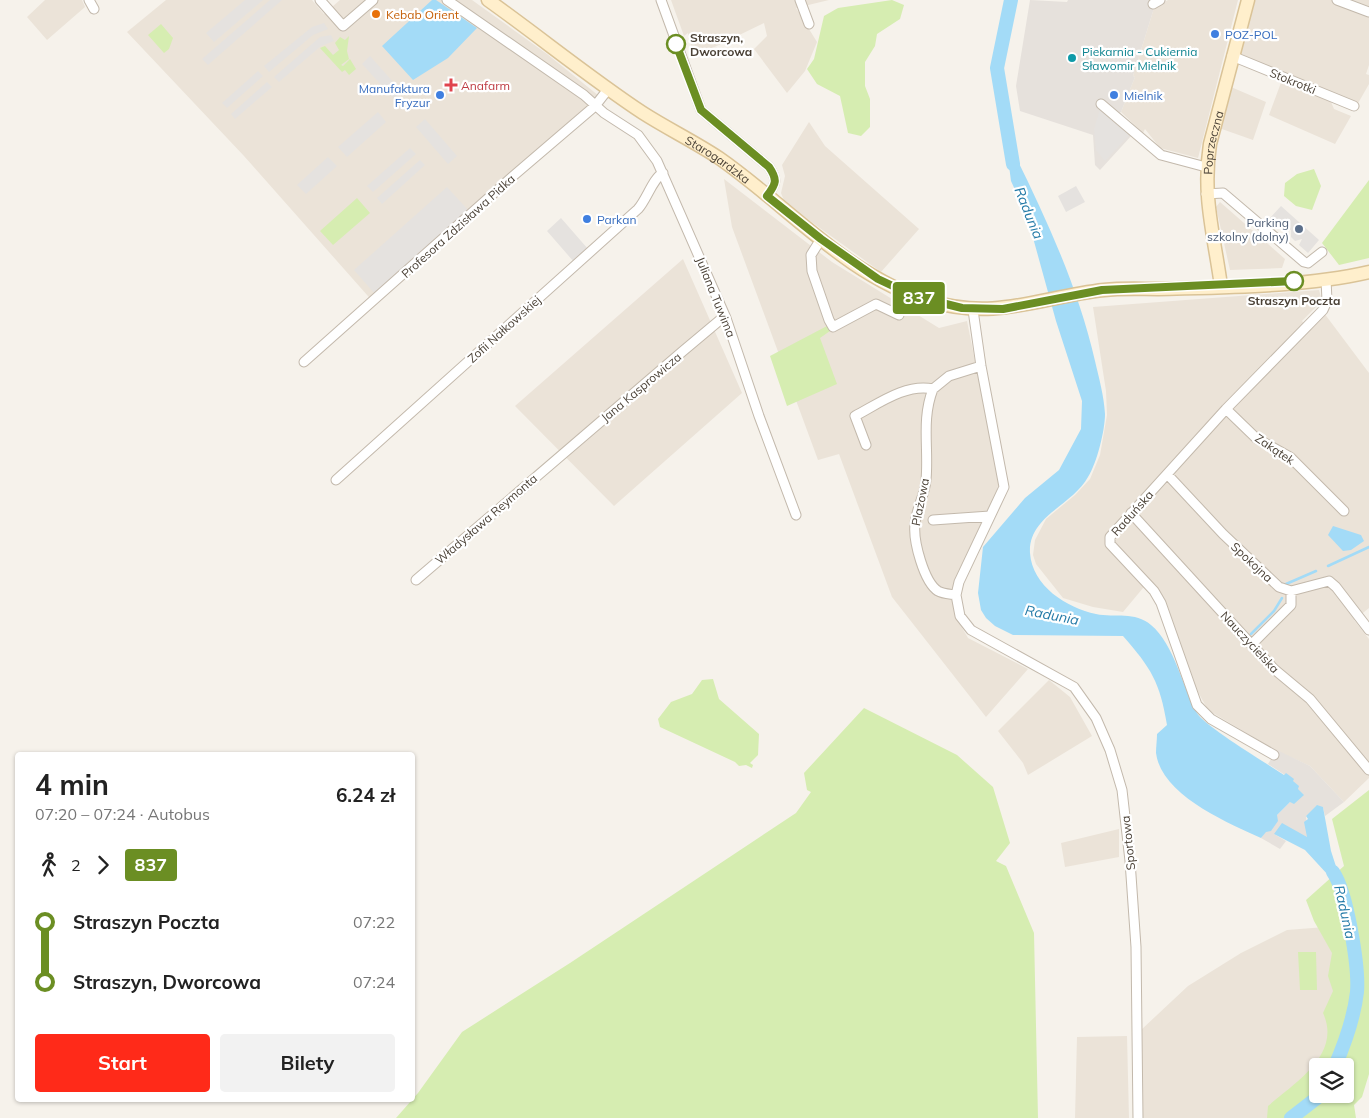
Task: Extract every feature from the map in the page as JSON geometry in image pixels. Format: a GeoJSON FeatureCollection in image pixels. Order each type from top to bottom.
{"type":"FeatureCollection","features":[{"type":"Feature","properties":{"kind":"main road","name":"Starogardzka"},"geometry":{"type":"LineString","coordinates":[[488,0],[642,112],[719,158],[821,239],[867,272],[899,290],[928,301],[973,310],[1003,309],[1113,290],[1221,286],[1326,278],[1369,272]]}},
{"type":"Feature","properties":{"kind":"main road","name":"Poprzeczna"},"geometry":{"type":"LineString","coordinates":[[1221,286],[1206,194],[1206,167],[1232,56],[1248,0]]}},
{"type":"Feature","properties":{"kind":"street"},"geometry":{"type":"LineString","coordinates":[[89,0],[94,9]]}},
{"type":"Feature","properties":{"kind":"street"},"geometry":{"type":"LineString","coordinates":[[322,3],[343,26],[372,0]]}},
{"type":"Feature","properties":{"kind":"street","name":"Juliana Tuwima"},"geometry":{"type":"LineString","coordinates":[[447,0],[584,95],[595,106],[643,139],[663,173],[726,318],[759,416],[796,515]]}},
{"type":"Feature","properties":{"kind":"street"},"geometry":{"type":"LineString","coordinates":[[661,0],[701,110],[769,167],[776,177],[776,184],[767,196]]}},
{"type":"Feature","properties":{"kind":"street"},"geometry":{"type":"LineString","coordinates":[[800,0],[810,24]]}},
{"type":"Feature","properties":{"kind":"street"},"geometry":{"type":"LineString","coordinates":[[1337,0],[1369,12]]}},
{"type":"Feature","properties":{"kind":"street","name":"Stokrotki"},"geometry":{"type":"LineString","coordinates":[[1232,56],[1354,106]]}},
{"type":"Feature","properties":{"kind":"street","name":"Profesora Zdzisława Pidka"},"geometry":{"type":"LineString","coordinates":[[304,362],[481,204],[595,106],[609,88]]}},
{"type":"Feature","properties":{"kind":"street"},"geometry":{"type":"LineString","coordinates":[[1101,104],[1161,155],[1206,167]]}},
{"type":"Feature","properties":{"kind":"street","name":"Zofii Nałkowskiej"},"geometry":{"type":"LineString","coordinates":[[336,480],[638,209],[650,193],[656,176],[663,173]]}},
{"type":"Feature","properties":{"kind":"street"},"geometry":{"type":"LineString","coordinates":[[1206,194],[1223,193],[1304,262],[1308,263],[1322,252]]}},
{"type":"Feature","properties":{"kind":"street"},"geometry":{"type":"LineString","coordinates":[[821,239],[810,255],[812,271],[833,327],[876,304],[899,315]]}},
{"type":"Feature","properties":{"kind":"street","name":"Raduńska"},"geometry":{"type":"LineString","coordinates":[[1270,754],[1211,719],[1197,705],[1161,603],[1154,591],[1110,544],[1110,537],[1226,409],[1323,310],[1328,301],[1326,278]]}},
{"type":"Feature","properties":{"kind":"street"},"geometry":{"type":"LineString","coordinates":[[956,595],[959,582],[1004,487],[981,366],[973,310]]}},
{"type":"Feature","properties":{"kind":"street","name":"Jana Kasprowicza"},"geometry":{"type":"LineString","coordinates":[[557,458],[720,320],[726,318]]}},
{"type":"Feature","properties":{"kind":"street"},"geometry":{"type":"LineString","coordinates":[[866,445],[855,416],[898,394],[919,388],[933,389],[949,376],[981,366]]}},
{"type":"Feature","properties":{"kind":"street","name":"Plażowa"},"geometry":{"type":"LineString","coordinates":[[933,389],[925,420],[927,478],[914,533],[922,563],[930,583],[940,593],[956,595]]}},
{"type":"Feature","properties":{"kind":"street","name":"Zakątek"},"geometry":{"type":"LineString","coordinates":[[1226,409],[1256,438],[1290,457],[1344,511]]}},
{"type":"Feature","properties":{"kind":"street","name":"Władysława Reymonta"},"geometry":{"type":"LineString","coordinates":[[416,580],[557,458]]}},
{"type":"Feature","properties":{"kind":"street","name":"Spokojna"},"geometry":{"type":"LineString","coordinates":[[1167,474],[1251,561],[1279,587],[1291,591]]}},
{"type":"Feature","properties":{"kind":"street","name":"Nauczycielska"},"geometry":{"type":"LineString","coordinates":[[1131,513],[1274,669],[1310,698],[1369,770]]}},
{"type":"Feature","properties":{"kind":"street","name":"Plażowa"},"geometry":{"type":"LineString","coordinates":[[933,520],[990,516]]}},
{"type":"Feature","properties":{"kind":"street"},"geometry":{"type":"LineString","coordinates":[[1252,644],[1291,605],[1291,591],[1329,581],[1336,587],[1369,630]]}},
{"type":"Feature","properties":{"kind":"street","name":"Sportowa"},"geometry":{"type":"LineString","coordinates":[[956,595],[957,607],[962,621],[979,636],[1074,687],[1096,718],[1115,765],[1123,796],[1136,947],[1138,1118]]}},
{"type":"Feature","properties":{"kind":"shaded area"},"geometry":{"type":"Polygon","coordinates":[[[45,0],[82,0],[85,7],[47,40],[27,17],[45,0]]]}},
{"type":"Feature","properties":{"kind":"shaded area"},"geometry":{"type":"Polygon","coordinates":[[[166,0],[312,0],[324,14],[340,0],[472,0],[547,54],[604,100],[375,304],[244,156],[127,32],[166,0]]]}},
{"type":"Feature","properties":{"kind":"shaded area"},"geometry":{"type":"Polygon","coordinates":[[[245,0],[263,0],[214,42],[206,33],[245,0]]]}},
{"type":"Feature","properties":{"kind":"shaded area"},"geometry":{"type":"Polygon","coordinates":[[[270,0],[282,0],[208,65],[202,59],[270,0]]]}},
{"type":"Feature","properties":{"kind":"shaded area"},"geometry":{"type":"Polygon","coordinates":[[[671,0],[829,0],[796,8],[817,42],[805,71],[787,93],[754,49],[767,36],[764,23],[694,57],[688,33],[684,36],[671,0]]]}},
{"type":"Feature","properties":{"kind":"shaded area"},"geometry":{"type":"Polygon","coordinates":[[[1030,0],[1067,2],[1068,0],[1150,0],[1154,8],[1133,76],[1135,77],[1121,112],[1117,115],[1132,135],[1100,170],[1095,165],[1093,135],[1020,111],[1016,86],[1030,0]]]}},
{"type":"Feature","properties":{"kind":"shaded area"},"geometry":{"type":"Polygon","coordinates":[[[1168,0],[1238,0],[1198,158],[1160,148],[1145,129],[1143,133],[1121,112],[1135,77],[1133,76],[1154,8],[1168,0]]]}},
{"type":"Feature","properties":{"kind":"shaded area"},"geometry":{"type":"Polygon","coordinates":[[[1253,0],[1369,0],[1369,65],[1366,74],[1369,75],[1369,84],[1357,105],[1240,54],[1253,0]]]}},
{"type":"Feature","properties":{"kind":"shaded area"},"geometry":{"type":"Polygon","coordinates":[[[324,23],[328,29],[313,35],[269,72],[264,66],[312,27],[324,23]]]}},
{"type":"Feature","properties":{"kind":"shaded area"},"geometry":{"type":"Polygon","coordinates":[[[331,35],[334,41],[321,46],[279,82],[274,77],[320,37],[331,35]]]}},
{"type":"Feature","properties":{"kind":"shaded area"},"geometry":{"type":"Polygon","coordinates":[[[370,56],[403,93],[395,100],[362,64],[370,56]]]}},
{"type":"Feature","properties":{"kind":"shaded area"},"geometry":{"type":"Polygon","coordinates":[[[258,71],[263,76],[227,108],[222,103],[258,71]]]}},
{"type":"Feature","properties":{"kind":"shaded area"},"geometry":{"type":"Polygon","coordinates":[[[1282,80],[1331,102],[1334,109],[1351,116],[1335,144],[1269,115],[1282,80]]]}},
{"type":"Feature","properties":{"kind":"shaded area"},"geometry":{"type":"Polygon","coordinates":[[[267,82],[272,87],[235,119],[231,114],[267,82]]]}},
{"type":"Feature","properties":{"kind":"shaded area"},"geometry":{"type":"Polygon","coordinates":[[[1231,87],[1266,102],[1253,140],[1219,128],[1231,87]]]}},
{"type":"Feature","properties":{"kind":"shaded area"},"geometry":{"type":"Polygon","coordinates":[[[1100,109],[1131,133],[1105,161],[1096,150],[1094,129],[1100,109]]]}},
{"type":"Feature","properties":{"kind":"shaded area"},"geometry":{"type":"Polygon","coordinates":[[[378,112],[386,122],[347,157],[338,147],[378,112]]]}},
{"type":"Feature","properties":{"kind":"shaded area"},"geometry":{"type":"Polygon","coordinates":[[[425,119],[457,156],[448,164],[416,127],[425,119]]]}},
{"type":"Feature","properties":{"kind":"shaded area"},"geometry":{"type":"Polygon","coordinates":[[[809,122],[825,146],[919,229],[881,272],[785,203],[781,193],[785,176],[782,165],[809,122]]]}},
{"type":"Feature","properties":{"kind":"shaded area"},"geometry":{"type":"Polygon","coordinates":[[[410,148],[416,154],[373,192],[367,186],[410,148]]]}},
{"type":"Feature","properties":{"kind":"shaded area"},"geometry":{"type":"Polygon","coordinates":[[[328,157],[337,166],[306,194],[297,185],[328,157]]]}},
{"type":"Feature","properties":{"kind":"shaded area"},"geometry":{"type":"Polygon","coordinates":[[[420,160],[425,165],[382,204],[377,198],[420,160]]]}},
{"type":"Feature","properties":{"kind":"shaded area"},"geometry":{"type":"Polygon","coordinates":[[[724,179],[832,262],[939,328],[967,321],[999,480],[995,502],[958,583],[957,619],[968,638],[1028,669],[986,717],[892,597],[839,454],[818,460],[732,227],[724,179]]]}},
{"type":"Feature","properties":{"kind":"shaded area"},"geometry":{"type":"Polygon","coordinates":[[[1076,186],[1085,202],[1066,212],[1058,196],[1076,186]]]}},
{"type":"Feature","properties":{"kind":"shaded area"},"geometry":{"type":"Polygon","coordinates":[[[447,187],[469,211],[375,294],[354,270],[447,187]]]}},
{"type":"Feature","properties":{"kind":"shaded area"},"geometry":{"type":"Polygon","coordinates":[[[1220,202],[1285,259],[1282,268],[1230,270],[1216,207],[1220,202]]]}},
{"type":"Feature","properties":{"kind":"shaded area","name":"Parking szkolny (dolny)"},"geometry":{"type":"Polygon","coordinates":[[[1281,206],[1319,240],[1308,253],[1299,245],[1302,239],[1295,241],[1291,237],[1291,230],[1289,229],[1286,232],[1270,218],[1281,206]]]}},
{"type":"Feature","properties":{"kind":"shaded area"},"geometry":{"type":"Polygon","coordinates":[[[561,218],[588,249],[574,262],[547,231],[561,218]]]}},
{"type":"Feature","properties":{"kind":"shaded area"},"geometry":{"type":"Polygon","coordinates":[[[683,259],[742,393],[614,506],[515,406],[683,259]]]}},
{"type":"Feature","properties":{"kind":"shaded area"},"geometry":{"type":"Polygon","coordinates":[[[1319,290],[1322,301],[1302,321],[1310,330],[1324,313],[1369,373],[1369,608],[1354,620],[1369,639],[1369,778],[1344,802],[1310,766],[1275,750],[1208,710],[1193,683],[1167,605],[1148,582],[1123,612],[1093,607],[1063,598],[1036,564],[1033,555],[1035,540],[1046,519],[1075,495],[1090,479],[1100,455],[1107,415],[1106,391],[1093,307],[1319,290]]]}},
{"type":"Feature","properties":{"kind":"shaded area"},"geometry":{"type":"Polygon","coordinates":[[[1049,680],[1070,697],[1092,736],[1028,775],[1023,763],[998,731],[1049,680]]]}},
{"type":"Feature","properties":{"kind":"shaded area"},"geometry":{"type":"Polygon","coordinates":[[[1277,750],[1310,766],[1344,802],[1325,816],[1323,807],[1306,816],[1308,838],[1274,834],[1286,841],[1280,849],[1261,838],[1298,789],[1285,775],[1268,764],[1277,750]]]}},
{"type":"Feature","properties":{"kind":"shaded area"},"geometry":{"type":"Polygon","coordinates":[[[1119,829],[1119,857],[1065,867],[1061,843],[1119,829]]]}},
{"type":"Feature","properties":{"kind":"shaded area"},"geometry":{"type":"Polygon","coordinates":[[[1351,925],[1357,991],[1322,1058],[1309,1058],[1309,1102],[1291,1118],[1142,1118],[1141,1030],[1188,986],[1241,953],[1287,930],[1351,925]]]}},
{"type":"Feature","properties":{"kind":"shaded area"},"geometry":{"type":"Polygon","coordinates":[[[1127,1036],[1129,1118],[1075,1118],[1077,1037],[1127,1036]]]}},
{"type":"Feature","properties":{"kind":"green space"},"geometry":{"type":"Polygon","coordinates":[[[892,0],[904,5],[900,19],[877,34],[875,46],[865,62],[865,86],[870,99],[870,127],[861,136],[848,133],[840,96],[817,84],[807,69],[814,59],[824,16],[838,8],[892,0]]]}},
{"type":"Feature","properties":{"kind":"green space"},"geometry":{"type":"Polygon","coordinates":[[[161,24],[173,38],[169,49],[164,53],[148,35],[161,24]]]}},
{"type":"Feature","properties":{"kind":"green space"},"geometry":{"type":"Polygon","coordinates":[[[349,36],[347,51],[349,59],[341,65],[343,66],[350,59],[356,69],[349,75],[345,70],[342,72],[320,48],[325,46],[333,55],[339,50],[335,43],[340,37],[345,40],[349,36]]]}},
{"type":"Feature","properties":{"kind":"green space"},"geometry":{"type":"Polygon","coordinates":[[[1314,169],[1321,186],[1312,210],[1296,206],[1284,196],[1285,183],[1297,174],[1314,169]]]}},
{"type":"Feature","properties":{"kind":"green space"},"geometry":{"type":"Polygon","coordinates":[[[1369,180],[1369,258],[1339,265],[1322,243],[1369,180]]]}},
{"type":"Feature","properties":{"kind":"green space"},"geometry":{"type":"Polygon","coordinates":[[[357,198],[370,213],[333,245],[320,231],[357,198]]]}},
{"type":"Feature","properties":{"kind":"green space"},"geometry":{"type":"Polygon","coordinates":[[[827,326],[830,331],[820,338],[837,384],[787,406],[770,356],[827,326]]]}},
{"type":"Feature","properties":{"kind":"green space"},"geometry":{"type":"Polygon","coordinates":[[[713,679],[719,699],[759,734],[758,755],[750,763],[753,765],[752,768],[746,765],[739,766],[735,762],[660,727],[658,719],[671,702],[692,694],[702,680],[713,679]]]}},
{"type":"Feature","properties":{"kind":"green space"},"geometry":{"type":"Polygon","coordinates":[[[864,708],[957,755],[993,787],[1010,843],[996,861],[1006,866],[1034,933],[1038,1118],[396,1118],[410,1102],[415,1102],[415,1096],[462,1032],[570,963],[796,813],[811,792],[807,790],[804,773],[864,708]]]}},
{"type":"Feature","properties":{"kind":"green space"},"geometry":{"type":"Polygon","coordinates":[[[1369,790],[1369,1074],[1362,1097],[1354,1105],[1356,1118],[1267,1118],[1268,1106],[1309,1070],[1309,1103],[1354,1103],[1354,1058],[1318,1058],[1326,1041],[1327,1028],[1323,1013],[1333,991],[1328,976],[1332,953],[1314,921],[1306,900],[1344,866],[1332,819],[1369,790]]]}},
{"type":"Feature","properties":{"kind":"green space"},"geometry":{"type":"Polygon","coordinates":[[[1298,952],[1316,952],[1317,990],[1300,990],[1298,952]]]}},
{"type":"Feature","properties":{"kind":"water"},"geometry":{"type":"Polygon","coordinates":[[[432,0],[436,0],[477,28],[448,58],[413,80],[382,46],[432,0]]]}},
{"type":"Feature","properties":{"kind":"water"},"geometry":{"type":"Polygon","coordinates":[[[1005,135],[1045,217],[1068,274],[1087,332],[1098,374],[1105,414],[1100,446],[1091,471],[1081,487],[1036,529],[1031,540],[1030,553],[1032,565],[1037,576],[1053,594],[1074,607],[1096,614],[1132,616],[1151,625],[1166,643],[1192,703],[1202,719],[1237,745],[1284,775],[1286,773],[1294,779],[1293,781],[1299,786],[1298,789],[1304,795],[1294,804],[1290,802],[1277,815],[1278,821],[1271,831],[1266,832],[1261,838],[1198,806],[1170,782],[1161,768],[1156,753],[1157,734],[1167,725],[1161,697],[1153,676],[1141,657],[1123,636],[1013,635],[995,626],[986,618],[981,610],[978,593],[983,547],[1025,498],[1059,470],[1081,429],[1082,401],[1056,321],[1027,216],[1011,181],[1005,135]]]}},
{"type":"Feature","properties":{"kind":"water"},"geometry":{"type":"Polygon","coordinates":[[[1333,526],[1361,535],[1364,541],[1351,550],[1343,551],[1328,535],[1333,526]]]}},
{"type":"Feature","properties":{"kind":"water"},"geometry":{"type":"Polygon","coordinates":[[[1317,805],[1323,807],[1331,851],[1343,888],[1337,890],[1328,875],[1305,850],[1274,834],[1282,823],[1307,837],[1304,822],[1308,819],[1306,816],[1317,805]]]}},
{"type":"Feature","properties":{"kind":"waterway","name":"Radunia"},"geometry":{"type":"LineString","coordinates":[[1011,0],[997,68],[1013,164]]}},
{"type":"Feature","properties":{"kind":"waterway"},"geometry":{"type":"LineString","coordinates":[[1328,566],[1369,547]]}},
{"type":"Feature","properties":{"kind":"waterway"},"geometry":{"type":"LineString","coordinates":[[1286,584],[1316,571]]}},
{"type":"Feature","properties":{"kind":"waterway"},"geometry":{"type":"LineString","coordinates":[[1251,634],[1274,611],[1282,598]]}},
{"type":"Feature","properties":{"kind":"waterway","name":"Radunia"},"geometry":{"type":"LineString","coordinates":[[1333,872],[1343,896],[1347,912],[1354,948],[1357,980],[1356,1002],[1346,1039],[1338,1058]]}},
{"type":"Feature","properties":{"kind":"waterway","name":"Radunia"},"geometry":{"type":"LineString","coordinates":[[1291,1118],[1310,1103]]}},
{"type":"Feature","properties":{"kind":"bus line","name":"837"},"geometry":{"type":"LineString","coordinates":[[676,44],[692,91],[701,110],[708,118],[769,167],[776,177],[776,184],[767,196],[821,239],[867,272],[914,296],[943,305],[973,310],[1003,309],[1102,290],[1234,286],[1294,281]]}},
{"type":"Feature","properties":{"kind":"place","name":"Kebab Orient"},"geometry":{"type":"Point","coordinates":[376,14]}},
{"type":"Feature","properties":{"kind":"place","name":"POZ-POL"},"geometry":{"type":"Point","coordinates":[1215,34]}},
{"type":"Feature","properties":{"kind":"place","name":"Straszyn, Dworcowa"},"geometry":{"type":"Point","coordinates":[676,44]}},
{"type":"Feature","properties":{"kind":"place","name":"Piekarnia - Cukiernia Sławomir Mielnik"},"geometry":{"type":"Point","coordinates":[1072,58]}},
{"type":"Feature","properties":{"kind":"place","name":"Anafarm"},"geometry":{"type":"Point","coordinates":[451,85]}},
{"type":"Feature","properties":{"kind":"place","name":"Manufaktura Fryzur"},"geometry":{"type":"Point","coordinates":[440,95]}},
{"type":"Feature","properties":{"kind":"place","name":"Mielnik"},"geometry":{"type":"Point","coordinates":[1114,95]}},
{"type":"Feature","properties":{"kind":"place","name":"Parkan"},"geometry":{"type":"Point","coordinates":[587,219]}},
{"type":"Feature","properties":{"kind":"place","name":"Parking szkolny (dolny)"},"geometry":{"type":"Point","coordinates":[1299,229]}},
{"type":"Feature","properties":{"kind":"place","name":"Straszyn Poczta"},"geometry":{"type":"Point","coordinates":[1294,281]}}]}
